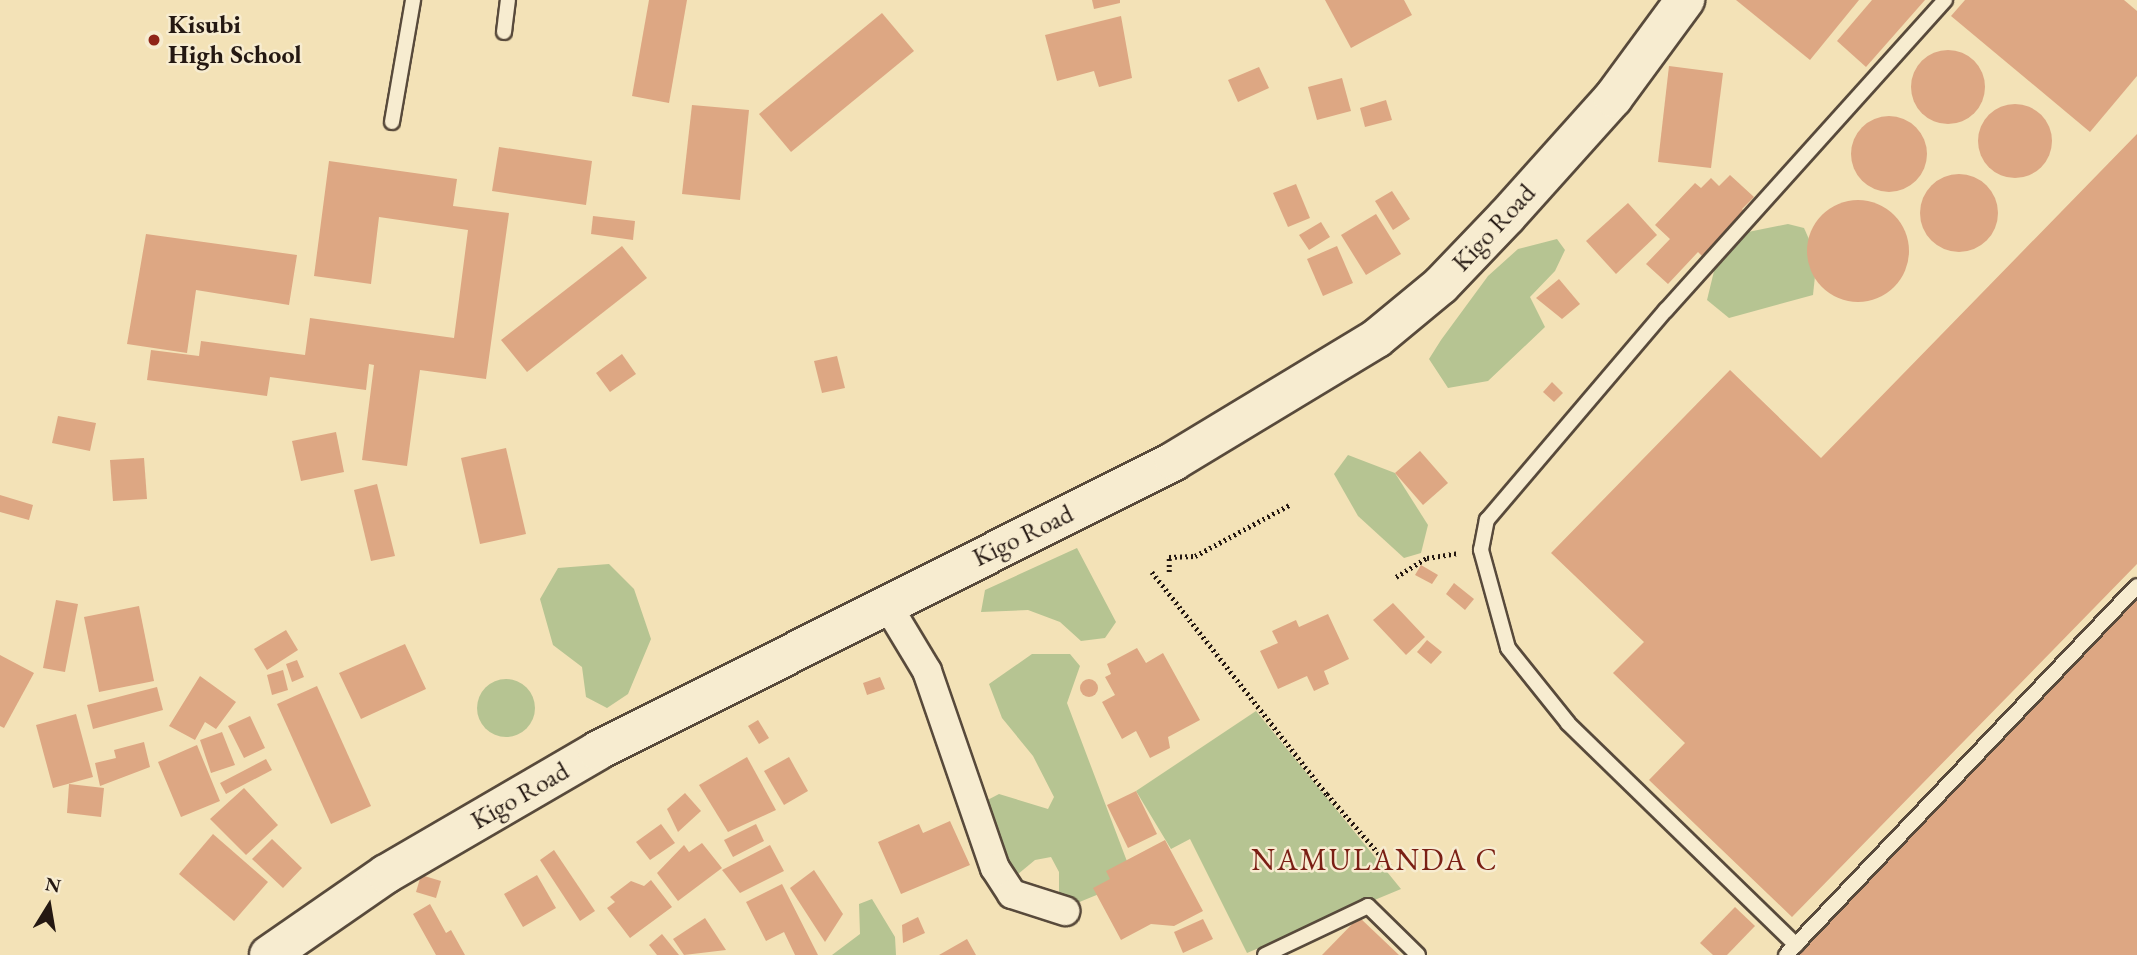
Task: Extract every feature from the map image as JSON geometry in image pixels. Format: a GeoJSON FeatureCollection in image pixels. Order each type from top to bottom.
{"type":"FeatureCollection","features":[{"type":"Feature","properties":{"kind":"street","name":"Kigo Road"},"geometry":{"type":"LineString","coordinates":[[269,955],[386,874],[597,751],[886,603],[1174,461],[1377,338],[1441,285],[1507,216],[1613,98],[1685,0]]}},
{"type":"Feature","properties":{"kind":"street"},"geometry":{"type":"LineString","coordinates":[[886,603],[927,671],[995,868],[1012,894],[1065,911]]}},
{"type":"Feature","properties":{"kind":"lane"},"geometry":{"type":"LineString","coordinates":[[392,122],[413,0]]}},
{"type":"Feature","properties":{"kind":"lane"},"geometry":{"type":"LineString","coordinates":[[504,32],[508,0]]}},
{"type":"Feature","properties":{"kind":"lane"},"geometry":{"type":"LineString","coordinates":[[1945,0],[1666,310],[1487,520],[1482,550],[1508,648],[1568,723],[1791,950],[2137,586]]}},
{"type":"Feature","properties":{"kind":"lane"},"geometry":{"type":"LineString","coordinates":[[1265,955],[1368,906],[1418,955]]}},
{"type":"Feature","properties":{"kind":"path"},"geometry":{"type":"LineString","coordinates":[[1169,572],[1169,557],[1195,556],[1291,504]]}},
{"type":"Feature","properties":{"kind":"path"},"geometry":{"type":"LineString","coordinates":[[1395,577],[1427,558],[1452,556],[1484,538]]}},
{"type":"Feature","properties":{"kind":"path"},"geometry":{"type":"LineString","coordinates":[[1152,572],[1327,794],[1395,872]]}},
{"type":"Feature","properties":{"kind":"green space"},"geometry":{"type":"Polygon","coordinates":[[[1788,224],[1804,228],[1817,257],[1813,295],[1729,318],[1707,300],[1715,267],[1748,232],[1788,224]]]}},
{"type":"Feature","properties":{"kind":"green space"},"geometry":{"type":"Polygon","coordinates":[[[1557,239],[1565,250],[1555,271],[1530,297],[1545,327],[1488,381],[1448,388],[1429,359],[1441,340],[1488,276],[1518,249],[1557,239]]]}},
{"type":"Feature","properties":{"kind":"green space"},"geometry":{"type":"Polygon","coordinates":[[[1348,455],[1395,473],[1428,525],[1421,553],[1404,558],[1358,516],[1334,474],[1348,455]]]}},
{"type":"Feature","properties":{"kind":"green space"},"geometry":{"type":"Polygon","coordinates":[[[1077,548],[1116,622],[1105,638],[1081,641],[1060,622],[1028,610],[981,612],[985,590],[1077,548]]]}},
{"type":"Feature","properties":{"kind":"green space"},"geometry":{"type":"Polygon","coordinates":[[[609,564],[634,589],[651,639],[628,694],[607,708],[586,697],[582,667],[553,645],[540,599],[558,568],[609,564]]]}},
{"type":"Feature","properties":{"kind":"green space"},"geometry":{"type":"Polygon","coordinates":[[[1032,654],[1070,654],[1080,666],[1067,703],[1128,864],[1121,885],[1077,903],[1059,894],[1059,872],[1051,857],[1035,860],[1011,880],[978,805],[999,794],[1048,809],[1054,797],[1033,756],[1002,718],[989,684],[1032,654]]]}},
{"type":"Feature","properties":{"kind":"green space"},"geometry":{"type":"Polygon","coordinates":[[[500,679],[512,679],[527,687],[535,702],[535,714],[527,729],[512,737],[500,737],[485,729],[477,714],[477,702],[485,687],[500,679]]]}},
{"type":"Feature","properties":{"kind":"green space"},"geometry":{"type":"Polygon","coordinates":[[[1256,711],[1401,889],[1247,953],[1190,839],[1171,849],[1136,791],[1256,711]]]}},
{"type":"Feature","properties":{"kind":"green space"},"geometry":{"type":"Polygon","coordinates":[[[872,899],[895,937],[896,955],[832,955],[860,934],[859,904],[872,899]]]}},
{"type":"Feature","properties":{"kind":"building"},"geometry":{"type":"Polygon","coordinates":[[[649,0],[687,0],[669,103],[632,96],[649,0]]]}},
{"type":"Feature","properties":{"kind":"building"},"geometry":{"type":"Polygon","coordinates":[[[1092,0],[1120,0],[1120,3],[1094,9],[1092,0]]]}},
{"type":"Feature","properties":{"kind":"building"},"geometry":{"type":"Polygon","coordinates":[[[1325,0],[1404,0],[1412,15],[1351,48],[1325,0]]]}},
{"type":"Feature","properties":{"kind":"building"},"geometry":{"type":"Polygon","coordinates":[[[1736,0],[1859,0],[1810,60],[1736,0]]]}},
{"type":"Feature","properties":{"kind":"building"},"geometry":{"type":"Polygon","coordinates":[[[1872,0],[1925,0],[1866,67],[1837,41],[1872,0]]]}},
{"type":"Feature","properties":{"kind":"building"},"geometry":{"type":"Polygon","coordinates":[[[1965,0],[2124,0],[2137,11],[2137,76],[2090,132],[1951,16],[1965,0]]]}},
{"type":"Feature","properties":{"kind":"building"},"geometry":{"type":"Polygon","coordinates":[[[882,13],[914,51],[791,152],[759,114],[882,13]]]}},
{"type":"Feature","properties":{"kind":"building"},"geometry":{"type":"Polygon","coordinates":[[[1121,16],[1132,78],[1099,87],[1094,71],[1057,81],[1045,35],[1121,16]]]}},
{"type":"Feature","properties":{"kind":"building"},"geometry":{"type":"Polygon","coordinates":[[[1948,50],[1969,56],[1979,66],[1985,87],[1979,108],[1969,118],[1948,124],[1927,118],[1917,108],[1911,87],[1917,66],[1927,56],[1948,50]]]}},
{"type":"Feature","properties":{"kind":"building"},"geometry":{"type":"Polygon","coordinates":[[[1669,66],[1723,73],[1711,168],[1658,162],[1669,66]]]}},
{"type":"Feature","properties":{"kind":"building"},"geometry":{"type":"Polygon","coordinates":[[[1259,67],[1269,88],[1238,102],[1228,80],[1259,67]]]}},
{"type":"Feature","properties":{"kind":"building"},"geometry":{"type":"Polygon","coordinates":[[[1342,78],[1351,111],[1317,120],[1308,87],[1342,78]]]}},
{"type":"Feature","properties":{"kind":"building"},"geometry":{"type":"Polygon","coordinates":[[[1386,100],[1392,120],[1365,127],[1360,108],[1386,100]]]}},
{"type":"Feature","properties":{"kind":"building"},"geometry":{"type":"Polygon","coordinates":[[[2015,104],[2029,107],[2041,115],[2049,127],[2052,141],[2049,155],[2041,167],[2029,175],[2015,178],[2001,175],[1989,167],[1981,155],[1978,141],[1981,127],[1989,115],[2001,107],[2015,104]]]}},
{"type":"Feature","properties":{"kind":"building"},"geometry":{"type":"Polygon","coordinates":[[[692,105],[749,110],[740,200],[682,194],[692,105]]]}},
{"type":"Feature","properties":{"kind":"building"},"geometry":{"type":"Polygon","coordinates":[[[1889,116],[1904,119],[1916,127],[1924,139],[1927,154],[1924,169],[1916,181],[1904,189],[1889,192],[1874,189],[1862,181],[1854,169],[1851,154],[1854,139],[1862,127],[1874,119],[1889,116]]]}},
{"type":"Feature","properties":{"kind":"building"},"geometry":{"type":"Polygon","coordinates":[[[2137,134],[2137,564],[1792,917],[1649,780],[1685,743],[1613,673],[1644,642],[1551,553],[1730,370],[1821,458],[2137,134]]]}},
{"type":"Feature","properties":{"kind":"building"},"geometry":{"type":"Polygon","coordinates":[[[499,147],[592,161],[586,205],[492,191],[499,147]]]}},
{"type":"Feature","properties":{"kind":"building"},"geometry":{"type":"Polygon","coordinates":[[[329,161],[457,179],[453,206],[509,213],[486,379],[420,370],[407,466],[362,460],[374,365],[369,364],[366,390],[270,377],[267,396],[147,380],[151,350],[199,356],[201,341],[305,355],[310,318],[454,338],[468,230],[379,217],[371,284],[314,276],[329,161]]]}},
{"type":"Feature","properties":{"kind":"building"},"geometry":{"type":"Polygon","coordinates":[[[1959,174],[1974,177],[1986,186],[1995,198],[1998,213],[1995,228],[1986,240],[1974,249],[1959,252],[1944,249],[1932,240],[1923,228],[1920,213],[1923,198],[1932,186],[1944,177],[1959,174]]]}},
{"type":"Feature","properties":{"kind":"building"},"geometry":{"type":"Polygon","coordinates":[[[1730,175],[1754,197],[1742,209],[1746,213],[1704,258],[1698,252],[1668,284],[1646,264],[1670,239],[1655,225],[1695,183],[1701,188],[1711,178],[1719,186],[1730,175]]]}},
{"type":"Feature","properties":{"kind":"building"},"geometry":{"type":"Polygon","coordinates":[[[1296,184],[1310,218],[1288,227],[1273,193],[1296,184]]]}},
{"type":"Feature","properties":{"kind":"building"},"geometry":{"type":"Polygon","coordinates":[[[1392,191],[1410,219],[1393,230],[1375,201],[1392,191]]]}},
{"type":"Feature","properties":{"kind":"building"},"geometry":{"type":"Polygon","coordinates":[[[1858,200],[1878,204],[1894,215],[1905,231],[1909,251],[1905,271],[1894,287],[1878,298],[1858,302],[1838,298],[1822,287],[1811,271],[1807,251],[1811,231],[1822,215],[1838,204],[1858,200]]]}},
{"type":"Feature","properties":{"kind":"building"},"geometry":{"type":"Polygon","coordinates":[[[1628,203],[1657,235],[1616,274],[1586,241],[1628,203]]]}},
{"type":"Feature","properties":{"kind":"building"},"geometry":{"type":"Polygon","coordinates":[[[1376,214],[1401,254],[1366,275],[1341,235],[1376,214]]]}},
{"type":"Feature","properties":{"kind":"building"},"geometry":{"type":"Polygon","coordinates":[[[593,216],[635,221],[633,240],[591,234],[593,216]]]}},
{"type":"Feature","properties":{"kind":"building"},"geometry":{"type":"Polygon","coordinates":[[[1321,222],[1330,237],[1309,250],[1299,235],[1321,222]]]}},
{"type":"Feature","properties":{"kind":"building"},"geometry":{"type":"Polygon","coordinates":[[[146,234],[297,255],[289,305],[196,290],[187,353],[127,344],[146,234]]]}},
{"type":"Feature","properties":{"kind":"building"},"geometry":{"type":"Polygon","coordinates":[[[622,246],[647,278],[527,372],[501,340],[622,246]]]}},
{"type":"Feature","properties":{"kind":"building"},"geometry":{"type":"Polygon","coordinates":[[[1337,246],[1353,283],[1323,296],[1307,259],[1337,246]]]}},
{"type":"Feature","properties":{"kind":"building"},"geometry":{"type":"Polygon","coordinates":[[[1559,279],[1580,304],[1562,319],[1536,298],[1559,279]]]}},
{"type":"Feature","properties":{"kind":"building"},"geometry":{"type":"Polygon","coordinates":[[[622,354],[636,374],[610,392],[596,373],[622,354]]]}},
{"type":"Feature","properties":{"kind":"building"},"geometry":{"type":"Polygon","coordinates":[[[837,356],[845,388],[822,393],[814,361],[837,356]]]}},
{"type":"Feature","properties":{"kind":"building"},"geometry":{"type":"Polygon","coordinates":[[[1552,382],[1563,393],[1554,402],[1543,392],[1552,382]]]}},
{"type":"Feature","properties":{"kind":"building"},"geometry":{"type":"Polygon","coordinates":[[[58,416],[96,423],[90,451],[52,443],[58,416]]]}},
{"type":"Feature","properties":{"kind":"building"},"geometry":{"type":"Polygon","coordinates":[[[336,432],[344,472],[301,481],[292,441],[336,432]]]}},
{"type":"Feature","properties":{"kind":"building"},"geometry":{"type":"Polygon","coordinates":[[[506,448],[526,534],[480,544],[461,458],[506,448]]]}},
{"type":"Feature","properties":{"kind":"building"},"geometry":{"type":"Polygon","coordinates":[[[1420,451],[1448,483],[1423,505],[1395,473],[1420,451]]]}},
{"type":"Feature","properties":{"kind":"building"},"geometry":{"type":"Polygon","coordinates":[[[144,458],[147,499],[113,501],[110,460],[144,458]]]}},
{"type":"Feature","properties":{"kind":"building"},"geometry":{"type":"Polygon","coordinates":[[[377,484],[395,556],[371,561],[354,490],[377,484]]]}},
{"type":"Feature","properties":{"kind":"building"},"geometry":{"type":"Polygon","coordinates":[[[0,495],[33,505],[29,520],[0,512],[0,495]]]}},
{"type":"Feature","properties":{"kind":"building"},"geometry":{"type":"Polygon","coordinates":[[[1421,565],[1438,575],[1432,584],[1415,575],[1421,565]]]}},
{"type":"Feature","properties":{"kind":"building"},"geometry":{"type":"Polygon","coordinates":[[[1454,583],[1474,599],[1465,610],[1446,594],[1454,583]]]}},
{"type":"Feature","properties":{"kind":"building"},"geometry":{"type":"Polygon","coordinates":[[[2137,588],[2137,955],[1783,955],[2137,588]]]}},
{"type":"Feature","properties":{"kind":"building"},"geometry":{"type":"Polygon","coordinates":[[[56,600],[78,604],[65,672],[43,668],[56,600]]]}},
{"type":"Feature","properties":{"kind":"building"},"geometry":{"type":"Polygon","coordinates":[[[1393,603],[1425,637],[1406,655],[1373,620],[1393,603]]]}},
{"type":"Feature","properties":{"kind":"building"},"geometry":{"type":"Polygon","coordinates":[[[139,606],[154,681],[99,692],[84,617],[139,606]]]}},
{"type":"Feature","properties":{"kind":"building"},"geometry":{"type":"Polygon","coordinates":[[[1328,614],[1349,659],[1324,671],[1329,684],[1314,691],[1307,676],[1278,689],[1260,651],[1278,643],[1272,631],[1296,620],[1299,627],[1328,614]]]}},
{"type":"Feature","properties":{"kind":"building"},"geometry":{"type":"Polygon","coordinates":[[[286,630],[298,650],[267,670],[254,649],[286,630]]]}},
{"type":"Feature","properties":{"kind":"building"},"geometry":{"type":"Polygon","coordinates":[[[1427,640],[1442,652],[1431,664],[1417,652],[1427,640]]]}},
{"type":"Feature","properties":{"kind":"building"},"geometry":{"type":"Polygon","coordinates":[[[405,644],[426,689],[361,719],[339,673],[405,644]]]}},
{"type":"Feature","properties":{"kind":"building"},"geometry":{"type":"Polygon","coordinates":[[[1137,648],[1146,663],[1163,653],[1200,720],[1168,737],[1170,748],[1150,758],[1136,731],[1122,739],[1102,702],[1115,695],[1105,677],[1111,674],[1107,664],[1137,648]]]}},
{"type":"Feature","properties":{"kind":"building"},"geometry":{"type":"Polygon","coordinates":[[[0,655],[34,673],[4,728],[0,726],[0,655]]]}},
{"type":"Feature","properties":{"kind":"building"},"geometry":{"type":"Polygon","coordinates":[[[297,660],[304,677],[292,682],[286,664],[297,660]]]}},
{"type":"Feature","properties":{"kind":"building"},"geometry":{"type":"Polygon","coordinates":[[[283,670],[288,690],[272,695],[267,675],[283,670]]]}},
{"type":"Feature","properties":{"kind":"building"},"geometry":{"type":"Polygon","coordinates":[[[200,676],[236,702],[216,729],[205,722],[195,740],[169,726],[200,676]]]}},
{"type":"Feature","properties":{"kind":"building"},"geometry":{"type":"Polygon","coordinates":[[[880,677],[885,689],[867,695],[863,683],[880,677]]]}},
{"type":"Feature","properties":{"kind":"building"},"geometry":{"type":"Polygon","coordinates":[[[1089,679],[1095,682],[1098,688],[1095,694],[1089,697],[1083,694],[1080,688],[1083,682],[1089,679]]]}},
{"type":"Feature","properties":{"kind":"building"},"geometry":{"type":"Polygon","coordinates":[[[317,686],[371,806],[331,824],[277,704],[317,686]]]}},
{"type":"Feature","properties":{"kind":"building"},"geometry":{"type":"Polygon","coordinates":[[[157,687],[163,710],[93,729],[87,705],[157,687]]]}},
{"type":"Feature","properties":{"kind":"building"},"geometry":{"type":"Polygon","coordinates":[[[76,714],[93,777],[53,788],[36,725],[76,714]]]}},
{"type":"Feature","properties":{"kind":"building"},"geometry":{"type":"Polygon","coordinates":[[[250,716],[265,748],[244,758],[228,726],[250,716]]]}},
{"type":"Feature","properties":{"kind":"building"},"geometry":{"type":"Polygon","coordinates":[[[758,720],[769,738],[759,744],[748,726],[758,720]]]}},
{"type":"Feature","properties":{"kind":"building"},"geometry":{"type":"Polygon","coordinates":[[[222,732],[235,765],[211,773],[200,740],[222,732]]]}},
{"type":"Feature","properties":{"kind":"building"},"geometry":{"type":"Polygon","coordinates":[[[144,742],[150,767],[100,786],[95,763],[116,758],[114,750],[144,742]]]}},
{"type":"Feature","properties":{"kind":"building"},"geometry":{"type":"Polygon","coordinates":[[[197,745],[220,801],[181,817],[158,762],[197,745]]]}},
{"type":"Feature","properties":{"kind":"building"},"geometry":{"type":"Polygon","coordinates":[[[747,757],[776,810],[728,832],[699,785],[747,757]]]}},
{"type":"Feature","properties":{"kind":"building"},"geometry":{"type":"Polygon","coordinates":[[[789,757],[808,791],[784,805],[764,771],[789,757]]]}},
{"type":"Feature","properties":{"kind":"building"},"geometry":{"type":"Polygon","coordinates":[[[266,759],[272,770],[226,794],[220,783],[266,759]]]}},
{"type":"Feature","properties":{"kind":"building"},"geometry":{"type":"Polygon","coordinates":[[[69,784],[104,788],[101,817],[67,813],[69,784]]]}},
{"type":"Feature","properties":{"kind":"building"},"geometry":{"type":"Polygon","coordinates":[[[244,788],[278,825],[246,855],[210,819],[244,788]]]}},
{"type":"Feature","properties":{"kind":"building"},"geometry":{"type":"Polygon","coordinates":[[[1136,791],[1157,834],[1128,848],[1107,805],[1136,791]]]}},
{"type":"Feature","properties":{"kind":"building"},"geometry":{"type":"Polygon","coordinates":[[[685,793],[701,811],[678,832],[667,809],[685,793]]]}},
{"type":"Feature","properties":{"kind":"building"},"geometry":{"type":"Polygon","coordinates":[[[950,821],[970,865],[901,894],[878,842],[919,824],[923,833],[950,821]]]}},
{"type":"Feature","properties":{"kind":"building"},"geometry":{"type":"Polygon","coordinates":[[[661,824],[675,843],[650,860],[636,842],[661,824]]]}},
{"type":"Feature","properties":{"kind":"building"},"geometry":{"type":"Polygon","coordinates":[[[756,824],[764,841],[733,857],[724,840],[756,824]]]}},
{"type":"Feature","properties":{"kind":"building"},"geometry":{"type":"Polygon","coordinates":[[[213,834],[268,882],[234,921],[179,874],[213,834]]]}},
{"type":"Feature","properties":{"kind":"building"},"geometry":{"type":"Polygon","coordinates":[[[272,839],[302,868],[283,888],[252,859],[272,839]]]}},
{"type":"Feature","properties":{"kind":"building"},"geometry":{"type":"Polygon","coordinates":[[[1165,840],[1203,911],[1174,926],[1151,924],[1121,940],[1093,888],[1110,879],[1106,871],[1165,840]]]}},
{"type":"Feature","properties":{"kind":"building"},"geometry":{"type":"Polygon","coordinates":[[[702,843],[722,868],[678,901],[657,873],[684,845],[689,852],[702,843]]]}},
{"type":"Feature","properties":{"kind":"building"},"geometry":{"type":"Polygon","coordinates":[[[770,845],[784,871],[740,893],[722,870],[770,845]]]}},
{"type":"Feature","properties":{"kind":"building"},"geometry":{"type":"Polygon","coordinates":[[[554,850],[595,911],[580,921],[540,860],[554,850]]]}},
{"type":"Feature","properties":{"kind":"building"},"geometry":{"type":"Polygon","coordinates":[[[814,870],[843,914],[825,942],[790,888],[814,870]]]}},
{"type":"Feature","properties":{"kind":"building"},"geometry":{"type":"Polygon","coordinates":[[[421,875],[441,881],[436,898],[416,892],[421,875]]]}},
{"type":"Feature","properties":{"kind":"building"},"geometry":{"type":"Polygon","coordinates":[[[537,875],[556,908],[523,927],[504,894],[537,875]]]}},
{"type":"Feature","properties":{"kind":"building"},"geometry":{"type":"Polygon","coordinates":[[[651,880],[672,907],[630,938],[607,908],[615,902],[610,897],[631,881],[644,886],[651,880]]]}},
{"type":"Feature","properties":{"kind":"building"},"geometry":{"type":"Polygon","coordinates":[[[782,884],[818,955],[795,955],[784,932],[766,941],[746,902],[782,884]]]}},
{"type":"Feature","properties":{"kind":"building"},"geometry":{"type":"Polygon","coordinates":[[[430,904],[446,933],[451,930],[465,955],[436,955],[413,914],[430,904]]]}},
{"type":"Feature","properties":{"kind":"building"},"geometry":{"type":"Polygon","coordinates":[[[1735,907],[1755,926],[1727,955],[1713,955],[1700,943],[1735,907]]]}},
{"type":"Feature","properties":{"kind":"building"},"geometry":{"type":"Polygon","coordinates":[[[918,917],[925,933],[903,943],[902,925],[918,917]]]}},
{"type":"Feature","properties":{"kind":"building"},"geometry":{"type":"Polygon","coordinates":[[[1359,917],[1399,955],[1322,955],[1359,917]]]}},
{"type":"Feature","properties":{"kind":"building"},"geometry":{"type":"Polygon","coordinates":[[[705,918],[726,950],[684,955],[673,939],[705,918]]]}},
{"type":"Feature","properties":{"kind":"building"},"geometry":{"type":"Polygon","coordinates":[[[1203,919],[1213,939],[1183,953],[1174,932],[1203,919]]]}},
{"type":"Feature","properties":{"kind":"building"},"geometry":{"type":"Polygon","coordinates":[[[662,934],[679,955],[657,955],[649,945],[662,934]]]}},
{"type":"Feature","properties":{"kind":"building"},"geometry":{"type":"Polygon","coordinates":[[[967,939],[976,955],[939,955],[967,939]]]}},
{"type":"Feature","properties":{"kind":"place","name":"Kisubi High School"},"geometry":{"type":"Point","coordinates":[154,40]}},
{"type":"Feature","properties":{"kind":"district","name":"NAMULANDA C"},"geometry":{"type":"Point","coordinates":[1375,860]}}]}
